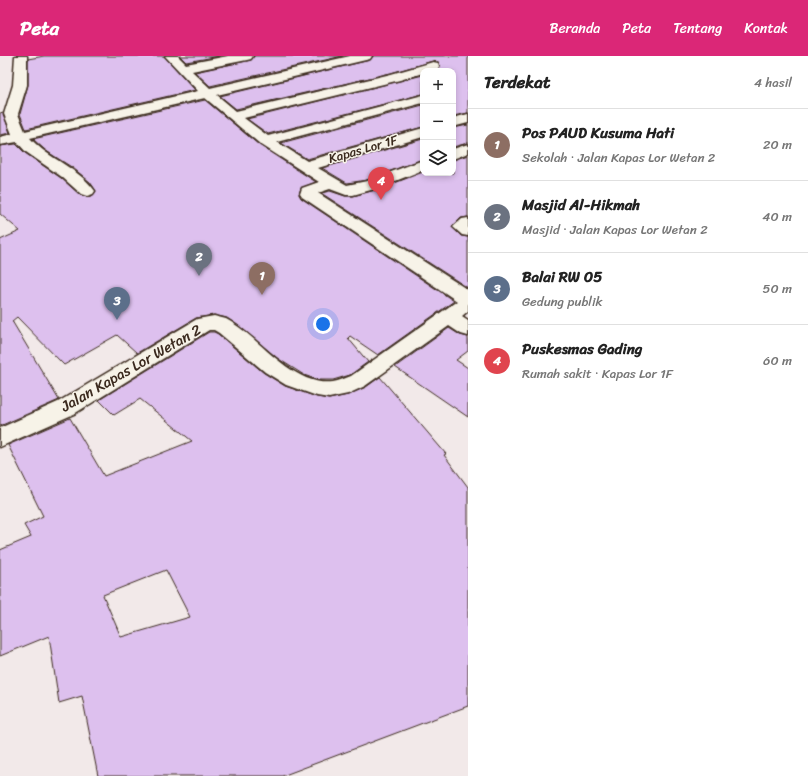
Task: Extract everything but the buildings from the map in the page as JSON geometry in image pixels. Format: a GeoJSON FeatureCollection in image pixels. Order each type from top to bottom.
{"type":"FeatureCollection","features":[{"type":"Feature","properties":{"kind":"street"},"geometry":{"type":"LineString","coordinates":[[21,56],[20,85],[11,114],[20,136],[31,149],[68,174],[87,191]]}},
{"type":"Feature","properties":{"kind":"street"},"geometry":{"type":"LineString","coordinates":[[171,56],[206,92],[265,141],[304,167],[346,190],[356,189],[420,166]]}},
{"type":"Feature","properties":{"kind":"street"},"geometry":{"type":"LineString","coordinates":[[183,69],[247,56]]}},
{"type":"Feature","properties":{"kind":"street"},"geometry":{"type":"LineString","coordinates":[[0,141],[366,56]]}},
{"type":"Feature","properties":{"kind":"street"},"geometry":{"type":"LineString","coordinates":[[234,116],[395,77],[433,66]]}},
{"type":"Feature","properties":{"kind":"street"},"geometry":{"type":"LineString","coordinates":[[265,141],[420,100]]}},
{"type":"Feature","properties":{"kind":"street"},"geometry":{"type":"LineString","coordinates":[[456,122],[468,118]]}},
{"type":"Feature","properties":{"kind":"street","name":"Kapas Lor 1F"},"geometry":{"type":"LineString","coordinates":[[304,167],[420,133]]}},
{"type":"Feature","properties":{"kind":"street"},"geometry":{"type":"LineString","coordinates":[[456,153],[468,148]]}},
{"type":"Feature","properties":{"kind":"street"},"geometry":{"type":"LineString","coordinates":[[331,182],[308,191],[308,194],[468,300],[448,316],[468,329]]}},
{"type":"Feature","properties":{"kind":"street"},"geometry":{"type":"LineString","coordinates":[[468,223],[462,227],[468,231]]}},
{"type":"Feature","properties":{"kind":"street","name":"Jalan Kapas Lor Wetan 2"},"geometry":{"type":"LineString","coordinates":[[0,438],[66,408],[198,328],[212,322],[224,326],[254,352],[284,374],[301,384],[330,390],[343,388],[358,382],[448,316]]}},
{"type":"Feature","properties":{"kind":"place","name":"Puskesmas Gading"},"geometry":{"type":"Point","coordinates":[381,200]}},
{"type":"Feature","properties":{"kind":"place","name":"Masjid Al-Hikmah"},"geometry":{"type":"Point","coordinates":[199,276]}},
{"type":"Feature","properties":{"kind":"place","name":"Pos PAUD Kusuma Hati"},"geometry":{"type":"Point","coordinates":[262,295]}},
{"type":"Feature","properties":{"kind":"place","name":"Balai RW 05"},"geometry":{"type":"Point","coordinates":[117,320]}}]}
